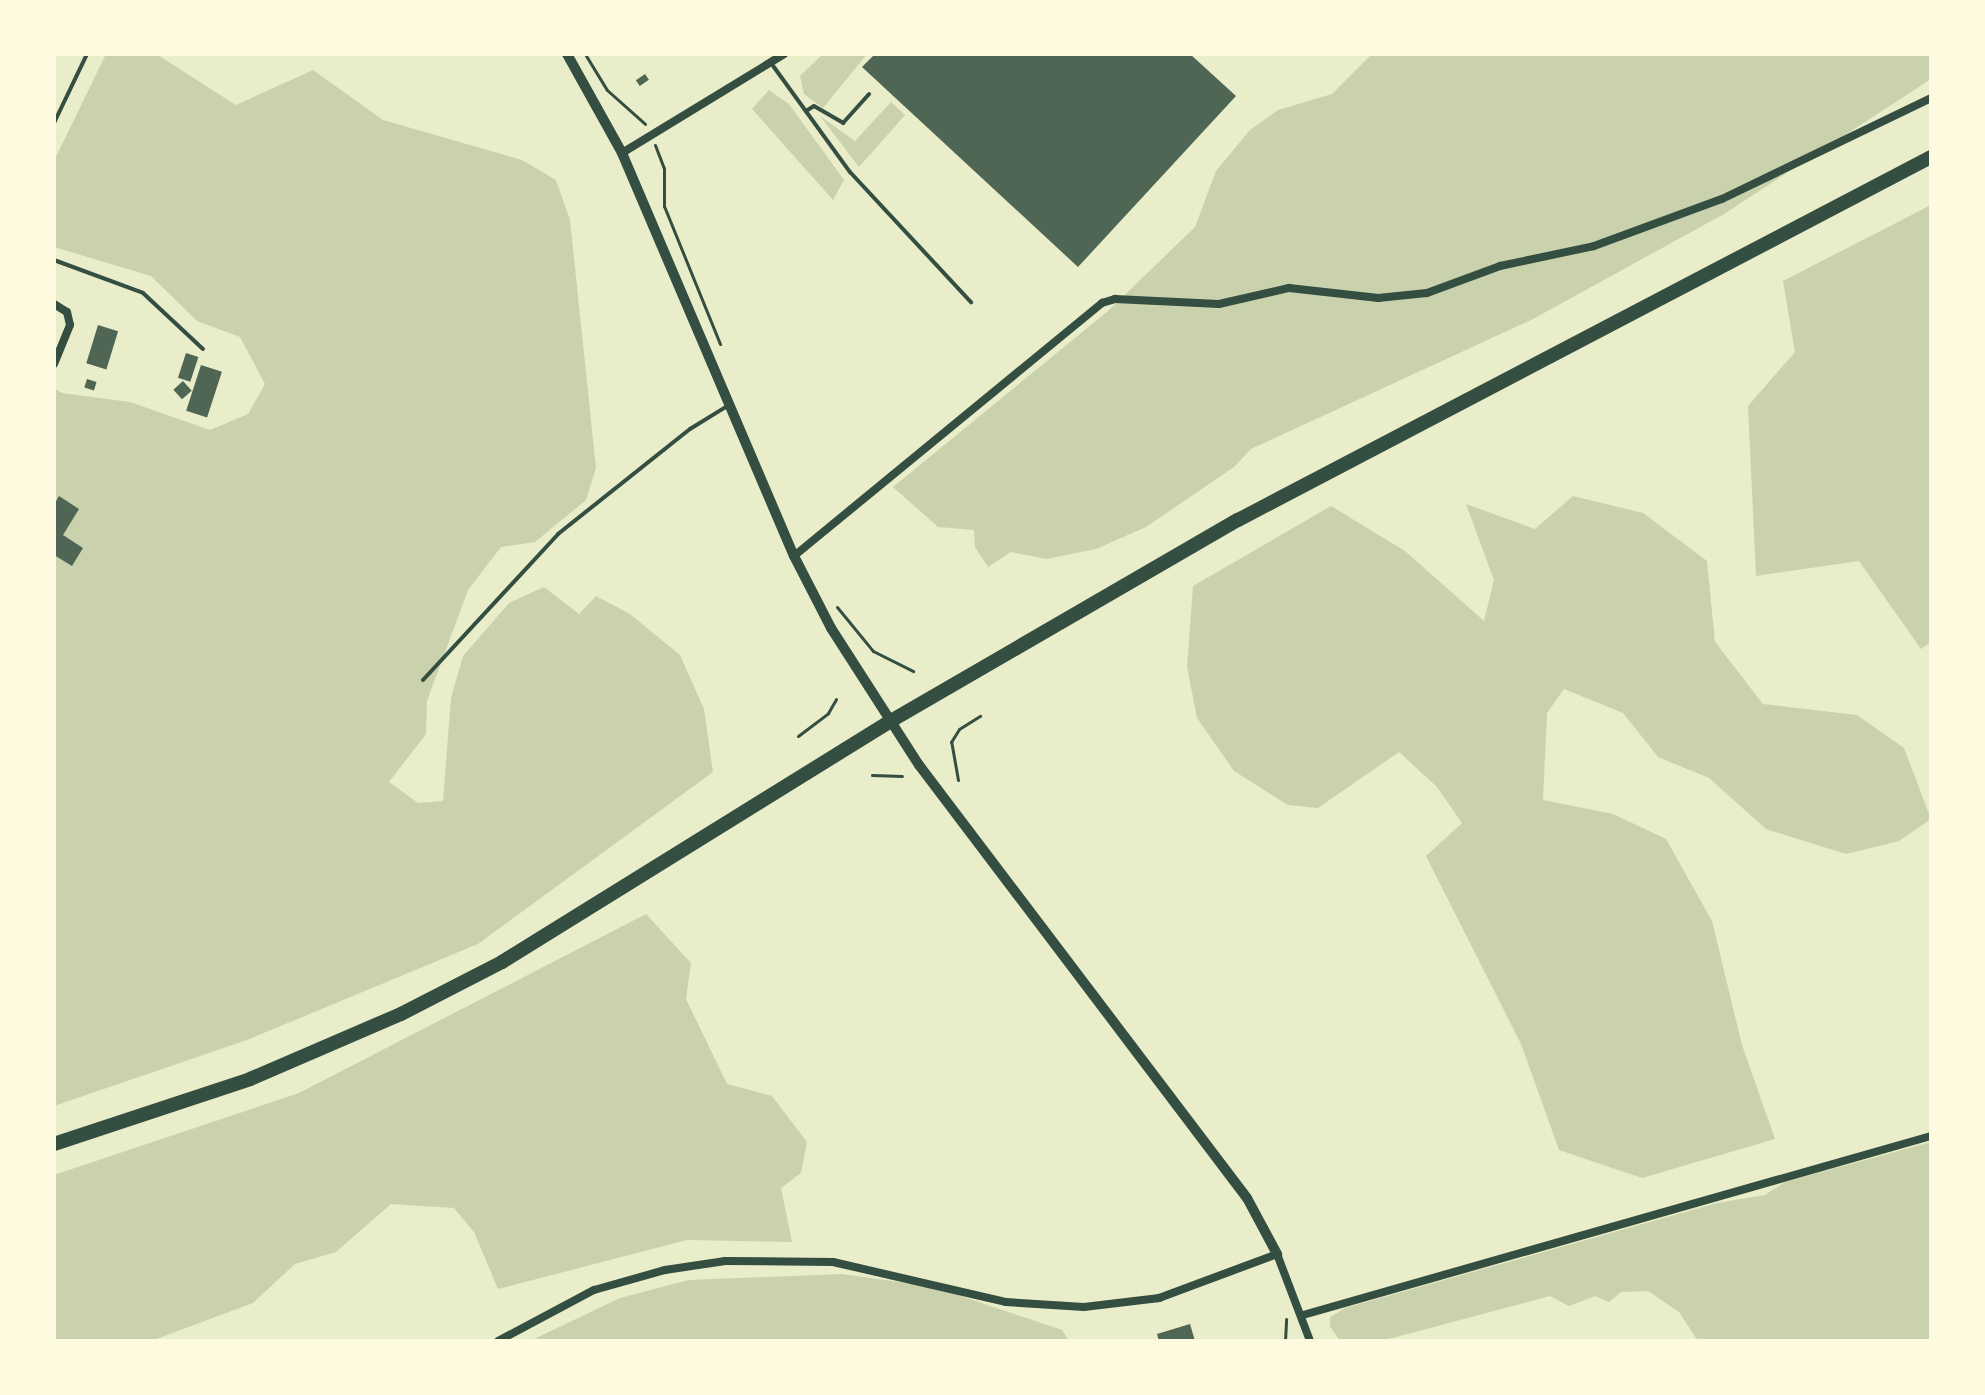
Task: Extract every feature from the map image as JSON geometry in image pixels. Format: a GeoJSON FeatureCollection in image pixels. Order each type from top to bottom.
{"type":"FeatureCollection","features":[{"type":"Feature","properties":{"kind":"highway"},"geometry":{"type":"LineString","coordinates":[[54,1144],[250,1079],[401,1014],[575,919],[889,722],[1238,520],[1931,157]]}},
{"type":"Feature","properties":{"kind":"street"},"geometry":{"type":"LineString","coordinates":[[567,54],[622,153],[794,556],[889,722],[1230,1173],[1277,1254],[1303,1315],[1309,1341]]}},
{"type":"Feature","properties":{"kind":"street"},"geometry":{"type":"LineString","coordinates":[[622,153],[784,54]]}},
{"type":"Feature","properties":{"kind":"street"},"geometry":{"type":"LineString","coordinates":[[794,556],[1102,303],[1115,299],[1219,304],[1289,288],[1378,298],[1427,293],[1500,266],[1594,246],[1722,199],[1931,98]]}},
{"type":"Feature","properties":{"kind":"street"},"geometry":{"type":"LineString","coordinates":[[54,304],[67,312],[70,325],[54,364]]}},
{"type":"Feature","properties":{"kind":"street"},"geometry":{"type":"LineString","coordinates":[[1303,1315],[1931,1136]]}},
{"type":"Feature","properties":{"kind":"street"},"geometry":{"type":"LineString","coordinates":[[498,1341],[594,1290],[665,1270],[725,1261],[833,1262],[1006,1302],[1084,1307],[1159,1298],[1277,1254]]}},
{"type":"Feature","properties":{"kind":"lane"},"geometry":{"type":"LineString","coordinates":[[54,123],[87,54]]}},
{"type":"Feature","properties":{"kind":"lane"},"geometry":{"type":"LineString","coordinates":[[771,63],[850,172],[971,302]]}},
{"type":"Feature","properties":{"kind":"lane"},"geometry":{"type":"LineString","coordinates":[[806,111],[814,106],[843,123],[869,94]]}},
{"type":"Feature","properties":{"kind":"lane"},"geometry":{"type":"LineString","coordinates":[[54,260],[143,293],[203,349]]}},
{"type":"Feature","properties":{"kind":"lane"},"geometry":{"type":"LineString","coordinates":[[423,680],[558,534],[690,429],[730,404]]}},
{"type":"Feature","properties":{"kind":"path"},"geometry":{"type":"LineString","coordinates":[[585,54],[607,90],[639,114],[650,135],[664,168],[664,206],[723,352]]}},
{"type":"Feature","properties":{"kind":"path"},"geometry":{"type":"LineString","coordinates":[[834,601],[865,643],[889,665],[913,671]]}},
{"type":"Feature","properties":{"kind":"path"},"geometry":{"type":"LineString","coordinates":[[798,736],[831,711],[836,699]]}},
{"type":"Feature","properties":{"kind":"path"},"geometry":{"type":"LineString","coordinates":[[958,780],[950,742],[954,733],[980,716]]}},
{"type":"Feature","properties":{"kind":"path"},"geometry":{"type":"LineString","coordinates":[[872,775],[902,776]]}},
{"type":"Feature","properties":{"kind":"green space"},"geometry":{"type":"Polygon","coordinates":[[[106,54],[156,54],[236,105],[313,70],[383,120],[522,160],[556,180],[570,220],[596,468],[586,500],[535,542],[501,547],[468,590],[427,701],[426,734],[389,782],[418,803],[443,801],[451,698],[463,656],[509,603],[544,587],[579,614],[596,596],[630,614],[680,655],[704,709],[713,772],[478,944],[247,1040],[54,1106],[54,388],[62,393],[130,402],[210,430],[248,414],[265,384],[240,337],[197,321],[151,276],[54,247],[54,161],[106,54]]]}},
{"type":"Feature","properties":{"kind":"green space"},"geometry":{"type":"Polygon","coordinates":[[[823,54],[867,54],[823,108],[804,94],[800,76],[823,54]]]}},
{"type":"Feature","properties":{"kind":"green space"},"geometry":{"type":"Polygon","coordinates":[[[1372,54],[1931,54],[1931,79],[1724,214],[1533,319],[1251,449],[1234,467],[1146,527],[1096,549],[1046,559],[1011,552],[988,567],[975,547],[974,530],[938,527],[893,487],[1108,311],[1195,227],[1216,171],[1250,130],[1278,110],[1332,94],[1372,54]]]}},
{"type":"Feature","properties":{"kind":"green space"},"geometry":{"type":"Polygon","coordinates":[[[769,90],[789,104],[844,180],[833,200],[752,109],[769,90]]]}},
{"type":"Feature","properties":{"kind":"green space"},"geometry":{"type":"Polygon","coordinates":[[[891,102],[905,115],[859,167],[820,116],[855,141],[891,102]]]}},
{"type":"Feature","properties":{"kind":"green space"},"geometry":{"type":"Polygon","coordinates":[[[1931,205],[1931,642],[1921,649],[1859,561],[1756,576],[1748,406],[1795,352],[1783,281],[1931,205]]]}},
{"type":"Feature","properties":{"kind":"green space"},"geometry":{"type":"Polygon","coordinates":[[[1573,496],[1643,513],[1707,561],[1715,642],[1763,704],[1857,715],[1904,748],[1931,819],[1899,841],[1846,854],[1766,829],[1709,778],[1658,757],[1623,713],[1564,689],[1547,713],[1543,800],[1613,814],[1666,839],[1712,921],[1742,1045],[1775,1139],[1642,1178],[1559,1150],[1521,1044],[1426,856],[1462,823],[1437,787],[1399,752],[1318,808],[1288,805],[1234,771],[1197,718],[1187,667],[1193,586],[1331,506],[1405,551],[1484,621],[1494,580],[1466,504],[1535,529],[1573,496]]]}},
{"type":"Feature","properties":{"kind":"green space"},"geometry":{"type":"Polygon","coordinates":[[[646,914],[691,963],[686,999],[727,1084],[772,1096],[807,1142],[801,1173],[781,1188],[792,1242],[687,1240],[498,1289],[474,1232],[454,1208],[391,1204],[336,1252],[295,1264],[253,1303],[151,1341],[54,1341],[54,1175],[299,1093],[646,914]]]}},
{"type":"Feature","properties":{"kind":"green space"},"geometry":{"type":"Polygon","coordinates":[[[1931,1142],[1931,1341],[1698,1341],[1679,1312],[1648,1291],[1621,1292],[1609,1302],[1595,1296],[1569,1306],[1550,1296],[1381,1341],[1340,1341],[1330,1326],[1330,1317],[1345,1308],[1717,1203],[1765,1195],[1785,1182],[1931,1142]]]}},
{"type":"Feature","properties":{"kind":"green space"},"geometry":{"type":"Polygon","coordinates":[[[842,1274],[934,1287],[1062,1330],[1069,1341],[530,1341],[620,1298],[689,1280],[842,1274]]]}},
{"type":"Feature","properties":{"kind":"building"},"geometry":{"type":"Polygon","coordinates":[[[875,54],[1190,54],[1236,96],[1078,267],[862,67],[875,54]]]}},
{"type":"Feature","properties":{"kind":"building"},"geometry":{"type":"Polygon","coordinates":[[[645,74],[649,80],[640,86],[636,80],[645,74]]]}},
{"type":"Feature","properties":{"kind":"building"},"geometry":{"type":"Polygon","coordinates":[[[98,325],[118,331],[106,369],[86,363],[98,325]]]}},
{"type":"Feature","properties":{"kind":"building"},"geometry":{"type":"Polygon","coordinates":[[[186,353],[198,357],[190,382],[178,378],[186,353]]]}},
{"type":"Feature","properties":{"kind":"building"},"geometry":{"type":"Polygon","coordinates":[[[201,365],[222,372],[207,417],[186,411],[201,365]]]}},
{"type":"Feature","properties":{"kind":"building"},"geometry":{"type":"Polygon","coordinates":[[[87,379],[97,382],[94,391],[84,388],[87,379]]]}},
{"type":"Feature","properties":{"kind":"building"},"geometry":{"type":"Polygon","coordinates":[[[183,381],[192,391],[182,399],[173,390],[183,381]]]}},
{"type":"Feature","properties":{"kind":"building"},"geometry":{"type":"Polygon","coordinates":[[[59,496],[79,509],[63,535],[83,548],[72,566],[54,555],[54,505],[59,496]]]}},
{"type":"Feature","properties":{"kind":"building"},"geometry":{"type":"Polygon","coordinates":[[[1190,1324],[1195,1341],[1159,1341],[1157,1334],[1190,1324]]]}}]}
